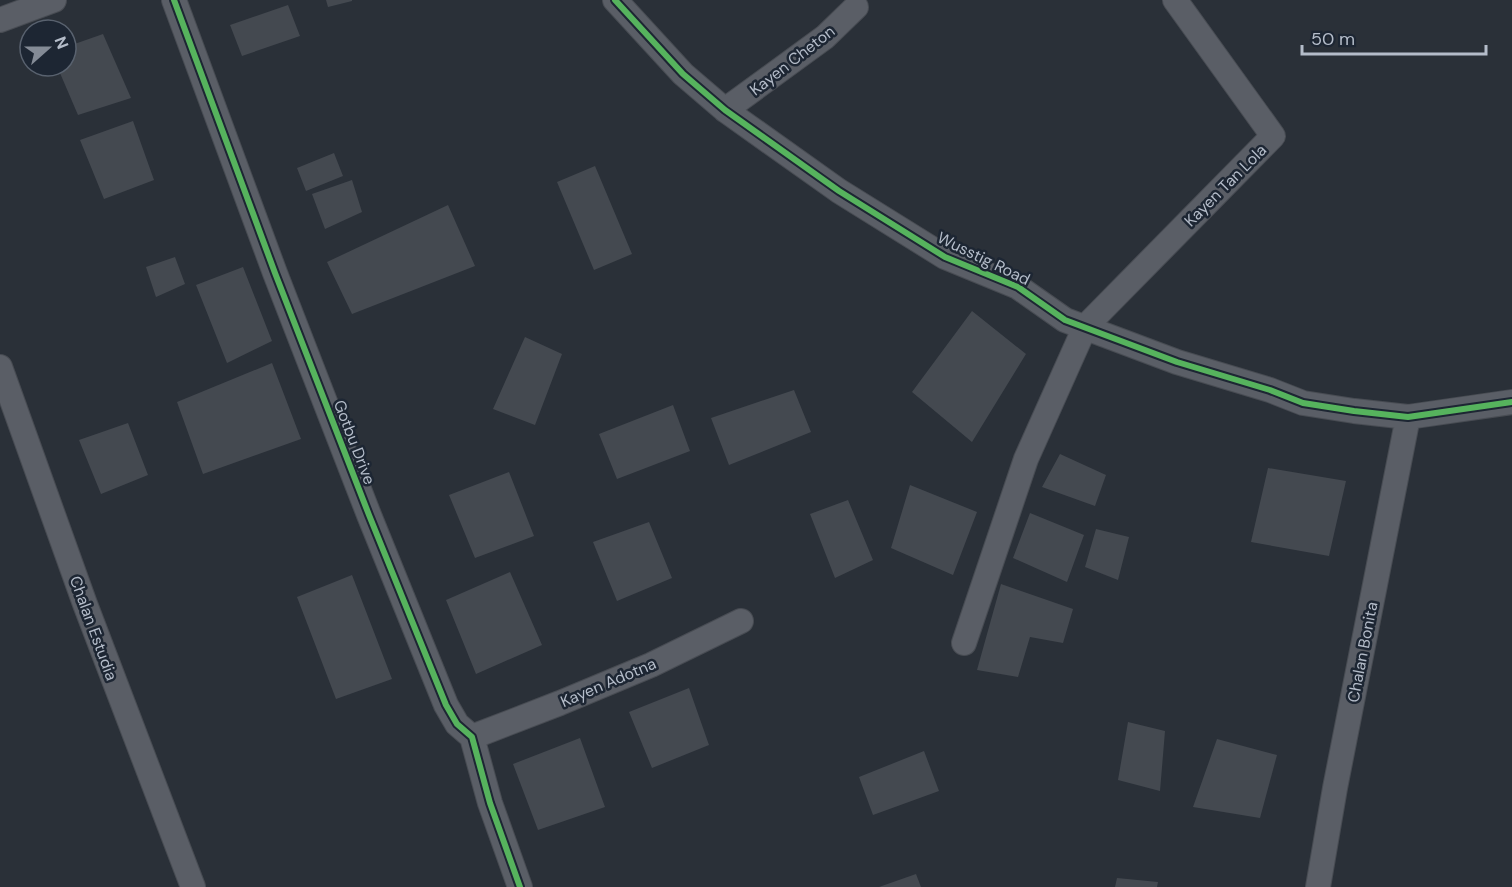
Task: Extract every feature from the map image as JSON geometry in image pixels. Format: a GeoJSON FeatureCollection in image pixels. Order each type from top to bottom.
{"type":"FeatureCollection","features":[{"type":"Feature","properties":{"kind":"street"},"geometry":{"type":"LineString","coordinates":[[0,20],[54,0]]}},
{"type":"Feature","properties":{"kind":"street","name":"Gotbu Drive"},"geometry":{"type":"LineString","coordinates":[[174,0],[266,250],[446,705],[457,724],[472,737],[490,803],[520,887]]}},
{"type":"Feature","properties":{"kind":"street","name":"Wusstig Road"},"geometry":{"type":"LineString","coordinates":[[615,0],[683,74],[725,110],[839,191],[945,257],[1018,287],[1065,320],[1177,362],[1248,383],[1304,403],[1408,417],[1512,402]]}},
{"type":"Feature","properties":{"kind":"street","name":"Kayen Tan Lola"},"geometry":{"type":"LineString","coordinates":[[1085,327],[1273,136],[1175,0]]}},
{"type":"Feature","properties":{"kind":"street","name":"Kayen Cheton"},"geometry":{"type":"LineString","coordinates":[[725,110],[825,37],[856,7]]}},
{"type":"Feature","properties":{"kind":"street"},"geometry":{"type":"LineString","coordinates":[[964,643],[1026,459],[1085,327]]}},
{"type":"Feature","properties":{"kind":"street","name":"Chalan Estudia"},"geometry":{"type":"LineString","coordinates":[[0,368],[81,593],[193,887]]}},
{"type":"Feature","properties":{"kind":"street","name":"Chalan Bonita"},"geometry":{"type":"LineString","coordinates":[[1318,887],[1335,788],[1408,417]]}},
{"type":"Feature","properties":{"kind":"street","name":"Kayen Adotna"},"geometry":{"type":"LineString","coordinates":[[472,737],[560,704],[651,665],[741,621]]}},
{"type":"Feature","properties":{"kind":"building"},"geometry":{"type":"Polygon","coordinates":[[[326,0],[352,0],[352,1],[328,7],[326,0]]]}},
{"type":"Feature","properties":{"kind":"building"},"geometry":{"type":"Polygon","coordinates":[[[288,5],[300,36],[242,56],[230,25],[288,5]]]}},
{"type":"Feature","properties":{"kind":"building"},"geometry":{"type":"Polygon","coordinates":[[[103,34],[131,98],[78,115],[62,78],[78,78],[78,43],[103,34]]]}},
{"type":"Feature","properties":{"kind":"building"},"geometry":{"type":"Polygon","coordinates":[[[133,121],[154,180],[104,199],[80,140],[133,121]]]}},
{"type":"Feature","properties":{"kind":"building"},"geometry":{"type":"Polygon","coordinates":[[[334,153],[343,176],[306,191],[297,168],[334,153]]]}},
{"type":"Feature","properties":{"kind":"building"},"geometry":{"type":"Polygon","coordinates":[[[595,166],[632,254],[594,270],[557,182],[595,166]]]}},
{"type":"Feature","properties":{"kind":"building"},"geometry":{"type":"Polygon","coordinates":[[[352,180],[362,212],[325,229],[312,194],[352,180]]]}},
{"type":"Feature","properties":{"kind":"building"},"geometry":{"type":"Polygon","coordinates":[[[448,205],[475,266],[352,314],[327,262],[448,205]]]}},
{"type":"Feature","properties":{"kind":"building"},"geometry":{"type":"Polygon","coordinates":[[[175,257],[185,284],[156,297],[146,267],[175,257]]]}},
{"type":"Feature","properties":{"kind":"building"},"geometry":{"type":"Polygon","coordinates":[[[243,267],[272,341],[227,363],[196,285],[243,267]]]}},
{"type":"Feature","properties":{"kind":"building"},"geometry":{"type":"Polygon","coordinates":[[[972,311],[1026,354],[972,442],[912,392],[972,311]]]}},
{"type":"Feature","properties":{"kind":"building"},"geometry":{"type":"Polygon","coordinates":[[[525,337],[562,354],[535,425],[493,409],[525,337]]]}},
{"type":"Feature","properties":{"kind":"building"},"geometry":{"type":"Polygon","coordinates":[[[272,363],[301,439],[203,474],[177,402],[272,363]]]}},
{"type":"Feature","properties":{"kind":"building"},"geometry":{"type":"Polygon","coordinates":[[[794,390],[811,432],[729,465],[711,418],[794,390]]]}},
{"type":"Feature","properties":{"kind":"building"},"geometry":{"type":"Polygon","coordinates":[[[673,405],[690,451],[617,479],[599,434],[673,405]]]}},
{"type":"Feature","properties":{"kind":"building"},"geometry":{"type":"Polygon","coordinates":[[[128,423],[148,475],[101,494],[79,440],[128,423]]]}},
{"type":"Feature","properties":{"kind":"building"},"geometry":{"type":"Polygon","coordinates":[[[1060,454],[1106,475],[1095,506],[1042,487],[1060,454]]]}},
{"type":"Feature","properties":{"kind":"building"},"geometry":{"type":"Polygon","coordinates":[[[1268,468],[1346,481],[1329,556],[1251,542],[1268,468]]]}},
{"type":"Feature","properties":{"kind":"building"},"geometry":{"type":"Polygon","coordinates":[[[509,472],[534,536],[475,558],[449,495],[509,472]]]}},
{"type":"Feature","properties":{"kind":"building"},"geometry":{"type":"Polygon","coordinates":[[[910,485],[977,512],[953,575],[891,548],[910,485]]]}},
{"type":"Feature","properties":{"kind":"building"},"geometry":{"type":"Polygon","coordinates":[[[848,500],[873,560],[835,578],[810,514],[848,500]]]}},
{"type":"Feature","properties":{"kind":"building"},"geometry":{"type":"Polygon","coordinates":[[[1030,513],[1084,535],[1067,582],[1013,558],[1030,513]]]}},
{"type":"Feature","properties":{"kind":"building"},"geometry":{"type":"Polygon","coordinates":[[[649,522],[672,578],[617,601],[593,542],[649,522]]]}},
{"type":"Feature","properties":{"kind":"building"},"geometry":{"type":"Polygon","coordinates":[[[1096,529],[1129,537],[1118,580],[1085,567],[1096,529]]]}},
{"type":"Feature","properties":{"kind":"building"},"geometry":{"type":"Polygon","coordinates":[[[510,572],[542,645],[476,674],[446,600],[510,572]]]}},
{"type":"Feature","properties":{"kind":"building"},"geometry":{"type":"Polygon","coordinates":[[[352,575],[392,679],[336,699],[297,597],[352,575]]]}},
{"type":"Feature","properties":{"kind":"building"},"geometry":{"type":"Polygon","coordinates":[[[1001,584],[1073,609],[1063,643],[1030,637],[1018,677],[977,670],[1001,584]]]}},
{"type":"Feature","properties":{"kind":"building"},"geometry":{"type":"Polygon","coordinates":[[[689,688],[709,745],[652,768],[629,712],[689,688]]]}},
{"type":"Feature","properties":{"kind":"building"},"geometry":{"type":"Polygon","coordinates":[[[1128,722],[1165,731],[1160,791],[1118,780],[1128,722]]]}},
{"type":"Feature","properties":{"kind":"building"},"geometry":{"type":"Polygon","coordinates":[[[580,738],[605,807],[538,830],[513,764],[580,738]]]}},
{"type":"Feature","properties":{"kind":"building"},"geometry":{"type":"Polygon","coordinates":[[[1217,739],[1277,755],[1260,818],[1193,807],[1217,739]]]}},
{"type":"Feature","properties":{"kind":"building"},"geometry":{"type":"Polygon","coordinates":[[[924,751],[939,791],[873,815],[859,777],[924,751]]]}},
{"type":"Feature","properties":{"kind":"building"},"geometry":{"type":"Polygon","coordinates":[[[916,874],[921,887],[879,887],[916,874]]]}},
{"type":"Feature","properties":{"kind":"building"},"geometry":{"type":"Polygon","coordinates":[[[1117,878],[1158,882],[1157,887],[1115,887],[1117,878]]]}},
{"type":"Feature","properties":{"kind":"cycle path"},"geometry":{"type":"LineString","coordinates":[[174,0],[275,273],[369,515],[446,705],[457,724],[472,737],[490,803],[520,887]]}},
{"type":"Feature","properties":{"kind":"cycle path"},"geometry":{"type":"LineString","coordinates":[[615,0],[683,74],[725,110],[839,191],[945,257],[1018,287],[1065,320],[1177,362],[1270,390],[1303,403],[1408,417],[1512,402]]}}]}
